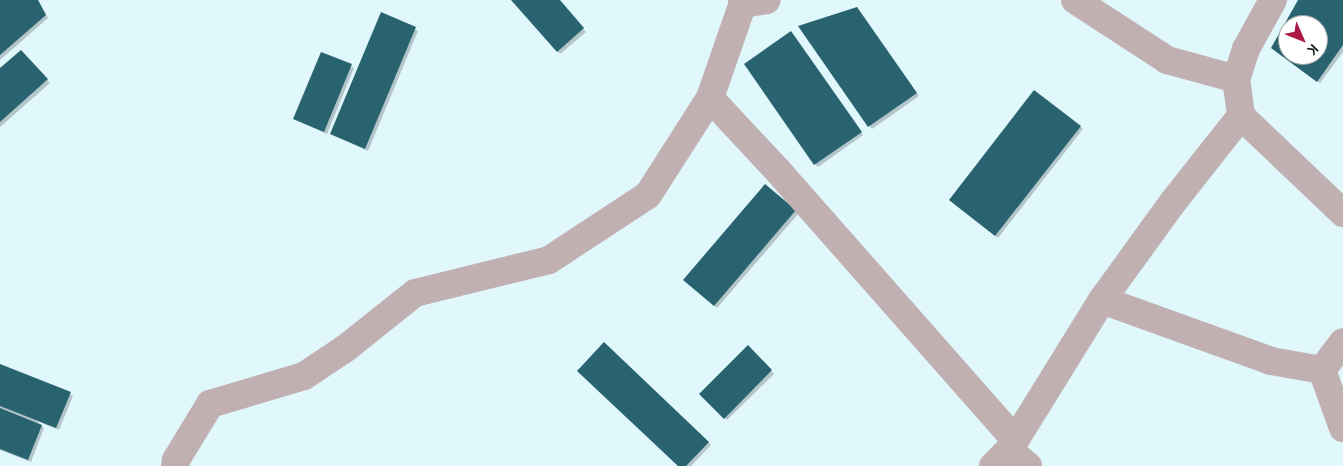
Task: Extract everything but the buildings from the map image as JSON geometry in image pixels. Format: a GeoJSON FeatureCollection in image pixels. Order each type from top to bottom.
{"type":"FeatureCollection","features":[{"type":"Feature","properties":{"kind":"street"},"geometry":{"type":"LineString","coordinates":[[1075,0],[1167,60],[1236,79]]}},
{"type":"Feature","properties":{"kind":"street"},"geometry":{"type":"LineString","coordinates":[[1273,0],[1246,49],[1236,79],[1241,116],[1343,213]]}},
{"type":"Feature","properties":{"kind":"street"},"geometry":{"type":"LineString","coordinates":[[176,466],[176,460],[210,404],[304,376],[346,348],[415,293],[549,260],[648,195],[710,98],[751,1]]}},
{"type":"Feature","properties":{"kind":"street"},"geometry":{"type":"LineString","coordinates":[[710,98],[779,172],[1011,455],[1102,300],[1173,202],[1241,116]]}},
{"type":"Feature","properties":{"kind":"street"},"geometry":{"type":"LineString","coordinates":[[1102,300],[1271,361],[1322,370]]}},
{"type":"Feature","properties":{"kind":"street"},"geometry":{"type":"LineString","coordinates":[[1322,370],[1343,342]]}},
{"type":"Feature","properties":{"kind":"street"},"geometry":{"type":"LineString","coordinates":[[1322,370],[1343,428]]}}]}
